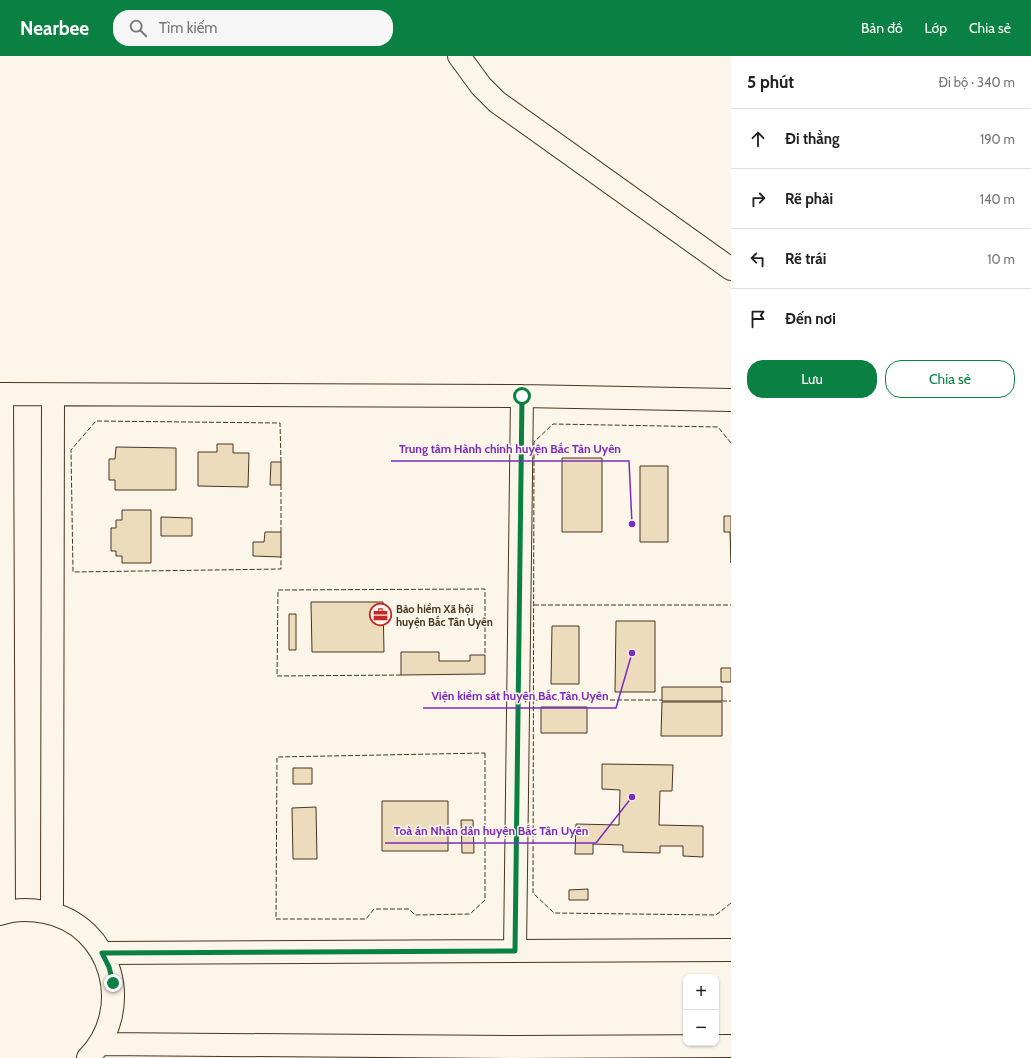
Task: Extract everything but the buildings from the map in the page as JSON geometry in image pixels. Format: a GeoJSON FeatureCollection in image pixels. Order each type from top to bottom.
{"type":"FeatureCollection","features":[{"type":"Feature","properties":{"kind":"street"},"geometry":{"type":"LineString","coordinates":[[459,56],[481,86],[497,102],[731,269]]}},
{"type":"Feature","properties":{"kind":"street"},"geometry":{"type":"LineString","coordinates":[[731,400],[522,396],[1,394],[2,913],[20,910],[36,910],[52,913],[81,928],[102,953],[109,967],[113,983],[114,999],[110,1022],[94,1051],[514,1053],[731,1046]]}},
{"type":"Feature","properties":{"kind":"street"},"geometry":{"type":"LineString","coordinates":[[52,913],[53,395]]}},
{"type":"Feature","properties":{"kind":"street"},"geometry":{"type":"LineString","coordinates":[[515,951],[522,396]]}},
{"type":"Feature","properties":{"kind":"street"},"geometry":{"type":"LineString","coordinates":[[102,953],[731,950]]}},
{"type":"Feature","properties":{"kind":"fence"},"geometry":{"type":"LineString","coordinates":[[281,462],[280,423],[96,421],[71,450],[73,572],[281,569],[281,557]]}},
{"type":"Feature","properties":{"kind":"fence"},"geometry":{"type":"LineString","coordinates":[[731,443],[718,427],[553,424],[534,442],[533,893],[554,913],[716,915],[731,903]]}},
{"type":"Feature","properties":{"kind":"fence"},"geometry":{"type":"LineString","coordinates":[[281,485],[281,532]]}},
{"type":"Feature","properties":{"kind":"fence"},"geometry":{"type":"LineString","coordinates":[[401,675],[277,676],[278,590],[485,589],[485,655]]}},
{"type":"Feature","properties":{"kind":"fence"},"geometry":{"type":"LineString","coordinates":[[534,605],[731,605]]}},
{"type":"Feature","properties":{"kind":"fence"},"geometry":{"type":"LineString","coordinates":[[533,700],[662,700]]}},
{"type":"Feature","properties":{"kind":"fence"},"geometry":{"type":"LineString","coordinates":[[722,701],[731,701]]}},
{"type":"Feature","properties":{"kind":"fence"},"geometry":{"type":"LineString","coordinates":[[485,753],[485,900],[470,914],[415,915],[409,909],[374,909],[366,919],[276,919],[277,757],[485,753]]}},
{"type":"Feature","properties":{"kind":"place","name":"Trung tâm Hành chính huyện Bắc Tân Uyên"},"geometry":{"type":"Point","coordinates":[632,524]}},
{"type":"Feature","properties":{"kind":"place","name":"Bảo hiểm Xã hội huyện Bắc Tân Uyên"},"geometry":{"type":"Point","coordinates":[381,615]}},
{"type":"Feature","properties":{"kind":"place","name":"Viện kiểm sát huyện Bắc Tân Uyên"},"geometry":{"type":"Point","coordinates":[632,653]}},
{"type":"Feature","properties":{"kind":"place","name":"Toà án Nhân dân huyện Bắc Tân Uyên"},"geometry":{"type":"Point","coordinates":[632,797]}},
{"type":"Feature","properties":{"kind":"route"},"geometry":{"type":"LineString","coordinates":[[113,983],[109,967],[102,953],[515,951],[522,396]]}}]}
